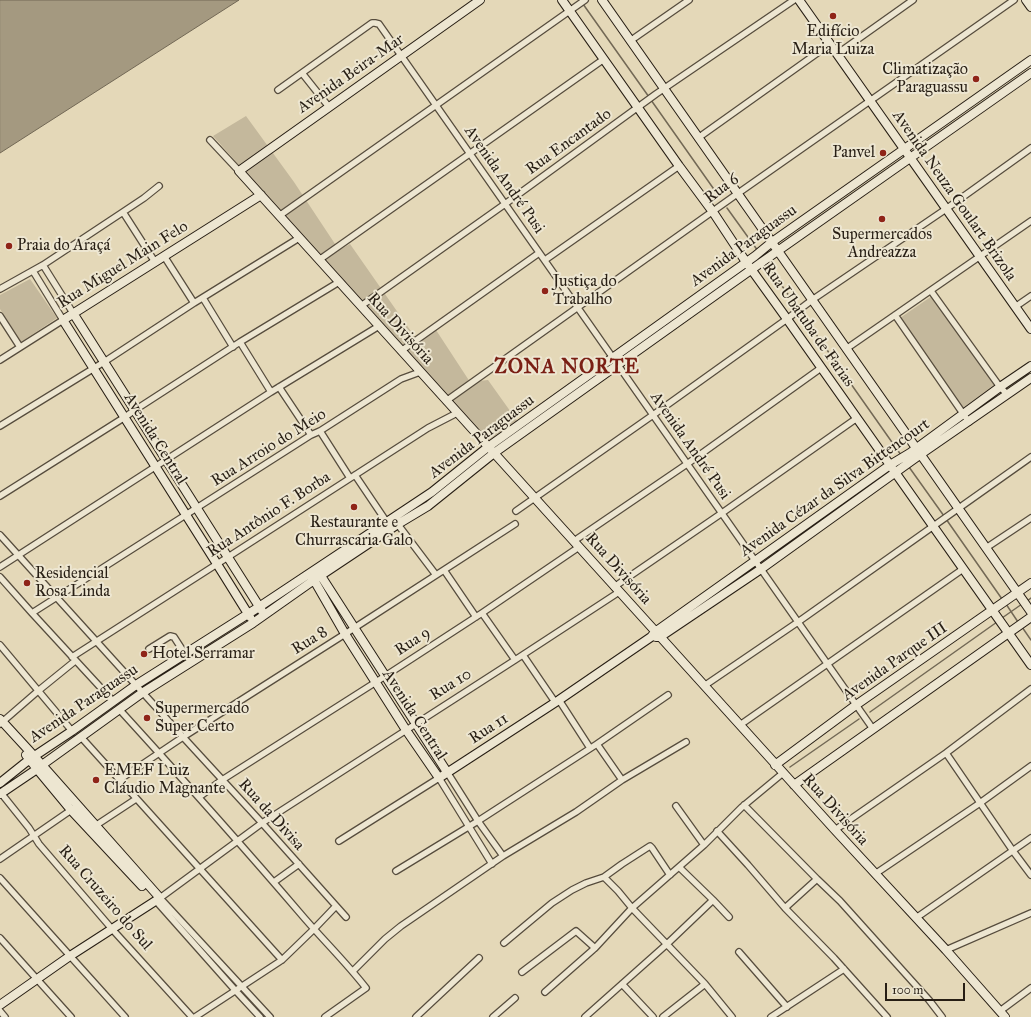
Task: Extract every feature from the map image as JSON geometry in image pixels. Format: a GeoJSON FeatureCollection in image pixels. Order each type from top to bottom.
{"type":"FeatureCollection","features":[{"type":"Feature","properties":{"kind":"street","name":"Avenida Beira-Mar"},"geometry":{"type":"LineString","coordinates":[[239,171],[480,0]]}},
{"type":"Feature","properties":{"kind":"street","name":"Rua Ubatuba de Farias"},"geometry":{"type":"LineString","coordinates":[[562,0],[857,418],[894,463],[933,526],[1031,665]]}},
{"type":"Feature","properties":{"kind":"street"},"geometry":{"type":"LineString","coordinates":[[279,216],[585,0]]}},
{"type":"Feature","properties":{"kind":"street","name":"Rua Ubatuba de Farias"},"geometry":{"type":"LineString","coordinates":[[602,0],[737,194],[768,245],[812,300],[916,454],[956,510],[986,548],[1014,595],[1023,600],[1030,614]]}},
{"type":"Feature","properties":{"kind":"street"},"geometry":{"type":"LineString","coordinates":[[630,41],[689,0]]}},
{"type":"Feature","properties":{"kind":"street","name":"Rua Encantado"},"geometry":{"type":"LineString","coordinates":[[361,306],[505,204],[656,94],[794,0]]}},
{"type":"Feature","properties":{"kind":"street","name":"Avenida Neuza Goulart Brizola"},"geometry":{"type":"LineString","coordinates":[[799,0],[1031,330]]}},
{"type":"Feature","properties":{"kind":"street"},"geometry":{"type":"LineString","coordinates":[[837,54],[913,0]]}},
{"type":"Feature","properties":{"kind":"street","name":"Rua 6"},"geometry":{"type":"LineString","coordinates":[[446,401],[737,194],[1014,0]]}},
{"type":"Feature","properties":{"kind":"street"},"geometry":{"type":"LineString","coordinates":[[1026,0],[1031,8]]}},
{"type":"Feature","properties":{"kind":"street","name":"Avenida André Pusi"},"geometry":{"type":"LineString","coordinates":[[302,73],[372,23],[379,24],[873,729]]}},
{"type":"Feature","properties":{"kind":"street"},"geometry":{"type":"LineString","coordinates":[[698,138],[830,44]]}},
{"type":"Feature","properties":{"kind":"street"},"geometry":{"type":"LineString","coordinates":[[319,260],[604,59]]}},
{"type":"Feature","properties":{"kind":"street","name":"Avenida Paraguassu"},"geometry":{"type":"LineString","coordinates":[[1,794],[142,693],[253,623],[318,578],[392,524],[488,447],[755,256],[768,245],[1031,60]]}},
{"type":"Feature","properties":{"kind":"street"},"geometry":{"type":"LineString","coordinates":[[278,90],[302,73],[329,107]]}},
{"type":"Feature","properties":{"kind":"street","name":"Avenida Paraguassu"},"geometry":{"type":"LineString","coordinates":[[0,783],[32,757],[72,731],[136,685],[248,613],[392,524],[428,506],[494,453],[752,269],[1031,74]]}},
{"type":"Feature","properties":{"kind":"street"},"geometry":{"type":"LineString","coordinates":[[984,93],[990,102]]}},
{"type":"Feature","properties":{"kind":"street","name":"Rua Divisória"},"geometry":{"type":"LineString","coordinates":[[210,140],[617,589],[656,635],[946,950],[1002,1014]]}},
{"type":"Feature","properties":{"kind":"street"},"geometry":{"type":"LineString","coordinates":[[516,511],[653,415],[812,300],[946,209],[1031,148]]}},
{"type":"Feature","properties":{"kind":"street"},"geometry":{"type":"LineString","coordinates":[[545,260],[679,166]]}},
{"type":"Feature","properties":{"kind":"street"},"geometry":{"type":"LineString","coordinates":[[0,289],[43,265],[123,212],[159,186]]}},
{"type":"Feature","properties":{"kind":"street","name":"Rua Miguel Main Felo"},"geometry":{"type":"LineString","coordinates":[[0,360],[261,195]]}},
{"type":"Feature","properties":{"kind":"street"},"geometry":{"type":"LineString","coordinates":[[123,212],[155,262]]}},
{"type":"Feature","properties":{"kind":"street"},"geometry":{"type":"LineString","coordinates":[[846,349],[1031,221]]}},
{"type":"Feature","properties":{"kind":"street"},"geometry":{"type":"LineString","coordinates":[[0,426],[299,238]]}},
{"type":"Feature","properties":{"kind":"street"},"geometry":{"type":"LineString","coordinates":[[401,351],[539,253]]}},
{"type":"Feature","properties":{"kind":"street"},"geometry":{"type":"LineString","coordinates":[[164,256],[194,303]]}},
{"type":"Feature","properties":{"kind":"street","name":"Avenida Central"},"geometry":{"type":"LineString","coordinates":[[43,265],[265,615]]}},
{"type":"Feature","properties":{"kind":"street","name":"Avenida Central"},"geometry":{"type":"LineString","coordinates":[[33,271],[218,564],[253,623]]}},
{"type":"Feature","properties":{"kind":"street"},"geometry":{"type":"LineString","coordinates":[[0,496],[240,342],[339,282]]}},
{"type":"Feature","properties":{"kind":"street"},"geometry":{"type":"LineString","coordinates":[[931,290],[1000,387],[1007,394]]}},
{"type":"Feature","properties":{"kind":"street"},"geometry":{"type":"LineString","coordinates":[[1015,307],[1031,296]]}},
{"type":"Feature","properties":{"kind":"street"},"geometry":{"type":"LineString","coordinates":[[203,298],[233,347]]}},
{"type":"Feature","properties":{"kind":"street"},"geometry":{"type":"LineString","coordinates":[[895,315],[969,422]]}},
{"type":"Feature","properties":{"kind":"street"},"geometry":{"type":"LineString","coordinates":[[0,316],[20,347]]}},
{"type":"Feature","properties":{"kind":"street"},"geometry":{"type":"LineString","coordinates":[[0,568],[166,459],[279,387],[379,326]]}},
{"type":"Feature","properties":{"kind":"street"},"geometry":{"type":"LineString","coordinates":[[240,342],[271,392]]}},
{"type":"Feature","properties":{"kind":"street","name":"Avenida Cézar da Silva Bittencourt"},"geometry":{"type":"LineString","coordinates":[[656,635],[761,569],[898,471],[916,454],[964,415],[1000,387],[1031,366]]}},
{"type":"Feature","properties":{"kind":"street","name":"Rua 9"},"geometry":{"type":"LineString","coordinates":[[200,797],[222,780],[482,613],[822,368]]}},
{"type":"Feature","properties":{"kind":"street","name":"Rua Arroio do Meio"},"geometry":{"type":"LineString","coordinates":[[32,613],[401,379],[420,372]]}},
{"type":"Feature","properties":{"kind":"street","name":"Avenida Cézar da Silva Bittencourt"},"geometry":{"type":"LineString","coordinates":[[656,635],[755,561],[894,463],[916,454],[969,422],[1031,378]]}},
{"type":"Feature","properties":{"kind":"street"},"geometry":{"type":"LineString","coordinates":[[279,387],[311,435]]}},
{"type":"Feature","properties":{"kind":"street","name":"Rua Antônio F. Borba"},"geometry":{"type":"LineString","coordinates":[[1,723],[96,641],[428,428],[457,413]]}},
{"type":"Feature","properties":{"kind":"street","name":"Rua 10"},"geometry":{"type":"LineString","coordinates":[[158,899],[200,870],[262,823],[523,655],[857,418]]}},
{"type":"Feature","properties":{"kind":"street"},"geometry":{"type":"LineString","coordinates":[[320,431],[352,477],[436,575]]}},
{"type":"Feature","properties":{"kind":"street"},"geometry":{"type":"LineString","coordinates":[[704,686],[798,622],[1031,457]]}},
{"type":"Feature","properties":{"kind":"street"},"geometry":{"type":"LineString","coordinates":[[986,548],[1031,518]]}},
{"type":"Feature","properties":{"kind":"street","name":"Rua 8"},"geometry":{"type":"LineString","coordinates":[[119,780],[183,737],[515,524]]}},
{"type":"Feature","properties":{"kind":"street","name":"Rua da Divisa"},"geometry":{"type":"LineString","coordinates":[[0,535],[346,917]]}},
{"type":"Feature","properties":{"kind":"street"},"geometry":{"type":"LineString","coordinates":[[740,725],[963,569]]}},
{"type":"Feature","properties":{"kind":"street"},"geometry":{"type":"LineString","coordinates":[[444,570],[476,617]]}},
{"type":"Feature","properties":{"kind":"street"},"geometry":{"type":"LineString","coordinates":[[0,577],[113,701]]}},
{"type":"Feature","properties":{"kind":"street","name":"Avenida Central"},"geometry":{"type":"LineString","coordinates":[[318,578],[355,627],[478,821],[504,856]]}},
{"type":"Feature","properties":{"kind":"street","name":"Avenida Central"},"geometry":{"type":"LineString","coordinates":[[318,578],[345,634],[406,730],[439,778],[492,864]]}},
{"type":"Feature","properties":{"kind":"street","name":"Avenida Parque III"},"geometry":{"type":"LineString","coordinates":[[775,764],[856,705],[994,613],[1000,604],[1031,583]]}},
{"type":"Feature","properties":{"kind":"street"},"geometry":{"type":"LineString","coordinates":[[482,613],[515,660]]}},
{"type":"Feature","properties":{"kind":"street"},"geometry":{"type":"LineString","coordinates":[[794,785],[873,729],[1006,630],[1015,628],[1030,614]]}},
{"type":"Feature","properties":{"kind":"street","name":"Rua 11"},"geometry":{"type":"LineString","coordinates":[[339,842],[656,635]]}},
{"type":"Feature","properties":{"kind":"street"},"geometry":{"type":"LineString","coordinates":[[150,649],[172,636],[185,654]]}},
{"type":"Feature","properties":{"kind":"street"},"geometry":{"type":"LineString","coordinates":[[0,645],[72,731]]}},
{"type":"Feature","properties":{"kind":"street"},"geometry":{"type":"LineString","coordinates":[[523,655],[590,748]]}},
{"type":"Feature","properties":{"kind":"street"},"geometry":{"type":"LineString","coordinates":[[835,830],[946,752],[1031,689]]}},
{"type":"Feature","properties":{"kind":"street"},"geometry":{"type":"LineString","coordinates":[[396,871],[478,821],[597,744],[668,695]]}},
{"type":"Feature","properties":{"kind":"street"},"geometry":{"type":"LineString","coordinates":[[119,709],[200,797],[314,929],[353,971],[366,988],[325,1017]]}},
{"type":"Feature","properties":{"kind":"street","name":"Rua Cruzeiro do Sul"},"geometry":{"type":"LineString","coordinates":[[1,723],[32,757],[74,808],[158,899]]}},
{"type":"Feature","properties":{"kind":"street"},"geometry":{"type":"LineString","coordinates":[[81,737],[282,960]]}},
{"type":"Feature","properties":{"kind":"street"},"geometry":{"type":"LineString","coordinates":[[353,971],[385,939],[401,926],[504,856],[576,812],[622,780],[686,742]]}},
{"type":"Feature","properties":{"kind":"street"},"geometry":{"type":"LineString","coordinates":[[597,744],[622,780]]}},
{"type":"Feature","properties":{"kind":"street"},"geometry":{"type":"LineString","coordinates":[[946,752],[1031,875]]}},
{"type":"Feature","properties":{"kind":"street"},"geometry":{"type":"LineString","coordinates":[[875,874],[980,803],[1031,766]]}},
{"type":"Feature","properties":{"kind":"street"},"geometry":{"type":"LineString","coordinates":[[546,992],[595,948],[632,908],[704,845],[744,805],[783,773]]}},
{"type":"Feature","properties":{"kind":"street","name":"Rua Cruzeiro do Sul"},"geometry":{"type":"LineString","coordinates":[[1,794],[29,828],[39,844],[112,929],[194,1017]]}},
{"type":"Feature","properties":{"kind":"street"},"geometry":{"type":"LineString","coordinates":[[95,826],[136,799]]}},
{"type":"Feature","properties":{"kind":"street"},"geometry":{"type":"LineString","coordinates":[[744,805],[840,901],[886,951],[942,1017]]}},
{"type":"Feature","properties":{"kind":"street"},"geometry":{"type":"LineString","coordinates":[[676,806],[704,845]]}},
{"type":"Feature","properties":{"kind":"street"},"geometry":{"type":"LineString","coordinates":[[0,859],[74,808]]}},
{"type":"Feature","properties":{"kind":"street","name":"Rua Cruzeiro do Sul"},"geometry":{"type":"LineString","coordinates":[[74,808],[95,826],[158,899]]}},
{"type":"Feature","properties":{"kind":"street"},"geometry":{"type":"LineString","coordinates":[[717,832],[785,908],[871,998],[887,1017]]}},
{"type":"Feature","properties":{"kind":"street"},"geometry":{"type":"LineString","coordinates":[[916,918],[1031,838]]}},
{"type":"Feature","properties":{"kind":"street"},"geometry":{"type":"LineString","coordinates":[[504,943],[552,903],[586,883],[604,878],[622,864],[650,846],[670,875]]}},
{"type":"Feature","properties":{"kind":"street"},"geometry":{"type":"LineString","coordinates":[[274,882],[299,864]]}},
{"type":"Feature","properties":{"kind":"street"},"geometry":{"type":"LineString","coordinates":[[679,867],[729,917]]}},
{"type":"Feature","properties":{"kind":"street"},"geometry":{"type":"LineString","coordinates":[[0,878],[125,1017]]}},
{"type":"Feature","properties":{"kind":"street"},"geometry":{"type":"LineString","coordinates":[[604,878],[618,890],[632,908],[705,984],[732,1017]]}},
{"type":"Feature","properties":{"kind":"street"},"geometry":{"type":"LineString","coordinates":[[785,908],[817,879]]}},
{"type":"Feature","properties":{"kind":"street"},"geometry":{"type":"LineString","coordinates":[[0,1005],[70,956],[158,899]]}},
{"type":"Feature","properties":{"kind":"street"},"geometry":{"type":"LineString","coordinates":[[158,899],[270,1017]]}},
{"type":"Feature","properties":{"kind":"street"},"geometry":{"type":"LineString","coordinates":[[158,899],[235,990],[260,1017]]}},
{"type":"Feature","properties":{"kind":"street"},"geometry":{"type":"LineString","coordinates":[[585,1017],[667,944],[713,900]]}},
{"type":"Feature","properties":{"kind":"street"},"geometry":{"type":"LineString","coordinates":[[194,1017],[282,960],[336,906]]}},
{"type":"Feature","properties":{"kind":"street"},"geometry":{"type":"LineString","coordinates":[[946,950],[1031,913]]}},
{"type":"Feature","properties":{"kind":"street"},"geometry":{"type":"LineString","coordinates":[[522,972],[576,931],[595,948]]}},
{"type":"Feature","properties":{"kind":"street"},"geometry":{"type":"LineString","coordinates":[[0,938],[71,1017]]}},
{"type":"Feature","properties":{"kind":"street"},"geometry":{"type":"LineString","coordinates":[[739,952],[787,1007]]}},
{"type":"Feature","properties":{"kind":"street"},"geometry":{"type":"LineString","coordinates":[[416,1017],[480,958]]}},
{"type":"Feature","properties":{"kind":"street"},"geometry":{"type":"LineString","coordinates":[[771,1017],[844,970]]}},
{"type":"Feature","properties":{"kind":"street"},"geometry":{"type":"LineString","coordinates":[[622,984],[653,1017]]}},
{"type":"Feature","properties":{"kind":"street"},"geometry":{"type":"LineString","coordinates":[[663,1017],[705,984]]}},
{"type":"Feature","properties":{"kind":"street"},"geometry":{"type":"LineString","coordinates":[[1002,1014],[1031,988]]}},
{"type":"Feature","properties":{"kind":"street"},"geometry":{"type":"LineString","coordinates":[[494,1017],[515,998]]}},
{"type":"Feature","properties":{"kind":"street"},"geometry":{"type":"LineString","coordinates":[[0,1011],[5,1017]]}},
{"type":"Feature","properties":{"kind":"shaded area"},"geometry":{"type":"Polygon","coordinates":[[[0,0],[239,0],[0,153],[0,0]]]}},
{"type":"Feature","properties":{"kind":"shaded area"},"geometry":{"type":"Polygon","coordinates":[[[246,116],[294,182],[339,250],[350,244],[415,337],[436,330],[470,382],[488,380],[518,422],[489,444],[213,136],[246,116]]]}},
{"type":"Feature","properties":{"kind":"shaded area"},"geometry":{"type":"Polygon","coordinates":[[[30,279],[57,318],[21,342],[0,309],[0,295],[30,279]]]}},
{"type":"Feature","properties":{"kind":"shaded area"},"geometry":{"type":"Polygon","coordinates":[[[932,296],[997,388],[964,411],[900,318],[932,296]]]}},
{"type":"Feature","properties":{"kind":"waterway"},"geometry":{"type":"LineString","coordinates":[[583,4],[649,97]]}},
{"type":"Feature","properties":{"kind":"waterway"},"geometry":{"type":"LineString","coordinates":[[651,100],[718,195]]}},
{"type":"Feature","properties":{"kind":"waterway"},"geometry":{"type":"LineString","coordinates":[[727,208],[758,251]]}},
{"type":"Feature","properties":{"kind":"waterway"},"geometry":{"type":"LineString","coordinates":[[765,262],[797,307]]}},
{"type":"Feature","properties":{"kind":"waterway"},"geometry":{"type":"LineString","coordinates":[[801,313],[901,455]]}},
{"type":"Feature","properties":{"kind":"waterway"},"geometry":{"type":"LineString","coordinates":[[909,467],[944,516]]}},
{"type":"Feature","properties":{"kind":"waterway"},"geometry":{"type":"LineString","coordinates":[[946,519],[1002,599]]}},
{"type":"Feature","properties":{"kind":"waterway"},"geometry":{"type":"LineString","coordinates":[[1027,601],[1031,598]]}},
{"type":"Feature","properties":{"kind":"waterway"},"geometry":{"type":"LineString","coordinates":[[1006,604],[1018,622]]}},
{"type":"Feature","properties":{"kind":"waterway"},"geometry":{"type":"LineString","coordinates":[[1002,618],[1022,604]]}},
{"type":"Feature","properties":{"kind":"waterway"},"geometry":{"type":"LineString","coordinates":[[870,712],[997,622]]}},
{"type":"Feature","properties":{"kind":"waterway"},"geometry":{"type":"LineString","coordinates":[[1022,627],[1031,640]]}},
{"type":"Feature","properties":{"kind":"waterway"},"geometry":{"type":"LineString","coordinates":[[790,767],[859,719]]}},
{"type":"Feature","properties":{"kind":"place","name":"Edifício Maria Luiza"},"geometry":{"type":"Point","coordinates":[833,16]}},
{"type":"Feature","properties":{"kind":"place","name":"Climatização Paraguassu"},"geometry":{"type":"Point","coordinates":[976,79]}},
{"type":"Feature","properties":{"kind":"place","name":"Panvel"},"geometry":{"type":"Point","coordinates":[883,153]}},
{"type":"Feature","properties":{"kind":"place","name":"Supermercados Andreazza"},"geometry":{"type":"Point","coordinates":[882,219]}},
{"type":"Feature","properties":{"kind":"place","name":"Praia do Araçá"},"geometry":{"type":"Point","coordinates":[9,246]}},
{"type":"Feature","properties":{"kind":"place","name":"Justiça do Trabalho"},"geometry":{"type":"Point","coordinates":[545,291]}},
{"type":"Feature","properties":{"kind":"place","name":"Restaurante e Churrascaria Galo"},"geometry":{"type":"Point","coordinates":[354,507]}},
{"type":"Feature","properties":{"kind":"place","name":"Residencial Rosa Linda"},"geometry":{"type":"Point","coordinates":[27,583]}},
{"type":"Feature","properties":{"kind":"place","name":"Hotel Serramar"},"geometry":{"type":"Point","coordinates":[144,654]}},
{"type":"Feature","properties":{"kind":"place","name":"Supermercado Super Certo"},"geometry":{"type":"Point","coordinates":[147,718]}},
{"type":"Feature","properties":{"kind":"place","name":"EMEF Luiz Cláudio Magnante"},"geometry":{"type":"Point","coordinates":[96,780]}},
{"type":"Feature","properties":{"kind":"district","name":"ZONA NORTE"},"geometry":{"type":"Point","coordinates":[567,368]}}]}
